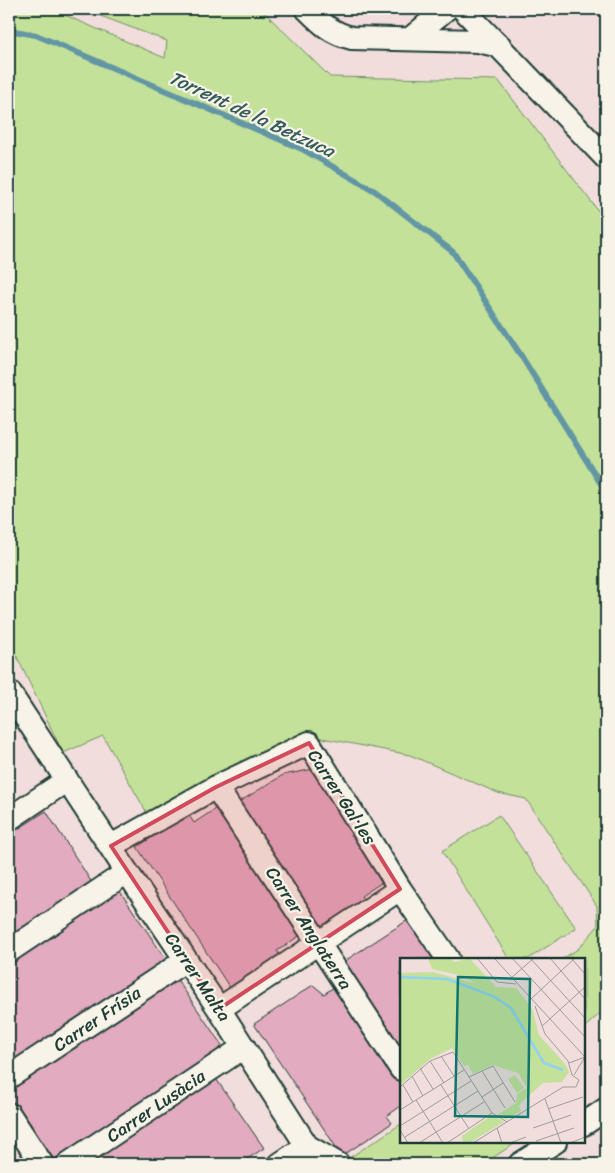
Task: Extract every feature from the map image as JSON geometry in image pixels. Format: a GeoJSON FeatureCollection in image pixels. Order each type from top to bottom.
{"type":"FeatureCollection","features":[{"type":"Feature","properties":{"kind":"street"},"geometry":{"type":"LineString","coordinates":[[307,9],[321,24],[337,34],[352,38],[478,42],[500,46]]}},
{"type":"Feature","properties":{"kind":"street"},"geometry":{"type":"LineString","coordinates":[[410,39],[446,9]]}},
{"type":"Feature","properties":{"kind":"street"},"geometry":{"type":"LineString","coordinates":[[463,9],[606,158]]}},
{"type":"Feature","properties":{"kind":"street","name":"Carrer Malta"},"geometry":{"type":"LineString","coordinates":[[9,692],[244,1047],[307,1146],[338,1164]]}},
{"type":"Feature","properties":{"kind":"street","name":"Carrer Gal·les"},"geometry":{"type":"LineString","coordinates":[[111,846],[216,787],[309,743],[400,888],[447,958]]}},
{"type":"Feature","properties":{"kind":"street"},"geometry":{"type":"LineString","coordinates":[[9,819],[67,780]]}},
{"type":"Feature","properties":{"kind":"street","name":"Carrer Anglaterra"},"geometry":{"type":"LineString","coordinates":[[216,787],[400,1067]]}},
{"type":"Feature","properties":{"kind":"street"},"geometry":{"type":"LineString","coordinates":[[9,951],[127,872]]}},
{"type":"Feature","properties":{"kind":"street"},"geometry":{"type":"LineString","coordinates":[[219,1009],[400,888]]}},
{"type":"Feature","properties":{"kind":"street","name":"Carrer Frísia"},"geometry":{"type":"LineString","coordinates":[[9,1077],[186,960]]}},
{"type":"Feature","properties":{"kind":"street","name":"Carrer Lusàcia"},"geometry":{"type":"LineString","coordinates":[[68,1164],[244,1047]]}},
{"type":"Feature","properties":{"kind":"street"},"geometry":{"type":"LineString","coordinates":[[585,1123],[606,1109]]}},
{"type":"Feature","properties":{"kind":"street"},"geometry":{"type":"LineString","coordinates":[[9,1114],[42,1164]]}},
{"type":"Feature","properties":{"kind":"street"},"geometry":{"type":"LineString","coordinates":[[520,1164],[553,1143]]}},
{"type":"Feature","properties":{"kind":"street"},"geometry":{"type":"LineString","coordinates":[[280,1164],[307,1146]]}},
{"type":"Feature","properties":{"kind":"highlighted area"},"geometry":{"type":"Polygon","coordinates":[[[309,743],[400,889],[219,1009],[111,846],[216,787],[309,743]]]}},
{"type":"Feature","properties":{"kind":"green space"},"geometry":{"type":"Polygon","coordinates":[[[9,9],[39,9],[60,13],[165,58],[167,41],[82,9],[261,9],[330,77],[498,80],[606,221],[606,1008],[585,1027],[585,958],[564,958],[578,949],[598,926],[597,906],[526,799],[498,793],[410,755],[307,735],[147,813],[103,736],[63,753],[9,640],[9,9]]]}},
{"type":"Feature","properties":{"kind":"green space"},"geometry":{"type":"Polygon","coordinates":[[[499,815],[576,928],[530,958],[508,958],[442,851],[499,815]]]}},
{"type":"Feature","properties":{"kind":"green space"},"geometry":{"type":"Polygon","coordinates":[[[400,1125],[400,1143],[515,1143],[483,1164],[363,1164],[349,1158],[400,1125]]]}},
{"type":"Feature","properties":{"kind":"building"},"geometry":{"type":"Polygon","coordinates":[[[314,769],[387,879],[361,896],[365,902],[319,931],[236,804],[283,775],[314,769]]]}},
{"type":"Feature","properties":{"kind":"building"},"geometry":{"type":"Polygon","coordinates":[[[218,807],[302,934],[277,951],[282,958],[232,991],[137,847],[188,814],[194,823],[218,807]]]}},
{"type":"Feature","properties":{"kind":"building"},"geometry":{"type":"Polygon","coordinates":[[[46,811],[94,886],[9,941],[9,835],[46,811]]]}},
{"type":"Feature","properties":{"kind":"building"},"geometry":{"type":"Polygon","coordinates":[[[117,887],[167,961],[9,1068],[9,959],[117,887]]]}},
{"type":"Feature","properties":{"kind":"building"},"geometry":{"type":"Polygon","coordinates":[[[411,918],[437,958],[400,958],[400,1061],[337,966],[411,918]]]}},
{"type":"Feature","properties":{"kind":"building"},"geometry":{"type":"Polygon","coordinates":[[[174,975],[223,1047],[50,1164],[9,1104],[9,1087],[174,975]]]}},
{"type":"Feature","properties":{"kind":"building"},"geometry":{"type":"Polygon","coordinates":[[[313,985],[324,994],[337,985],[400,1080],[400,1107],[387,1116],[392,1123],[342,1156],[254,1024],[313,985]]]}},
{"type":"Feature","properties":{"kind":"building"},"geometry":{"type":"Polygon","coordinates":[[[214,1076],[264,1148],[240,1164],[85,1164],[214,1076]]]}},
{"type":"Feature","properties":{"kind":"waterway","name":"Torrent de la Betzuca"},"geometry":{"type":"LineString","coordinates":[[9,30],[36,35],[302,149],[375,191],[453,252],[520,354],[606,492]]}}]}
